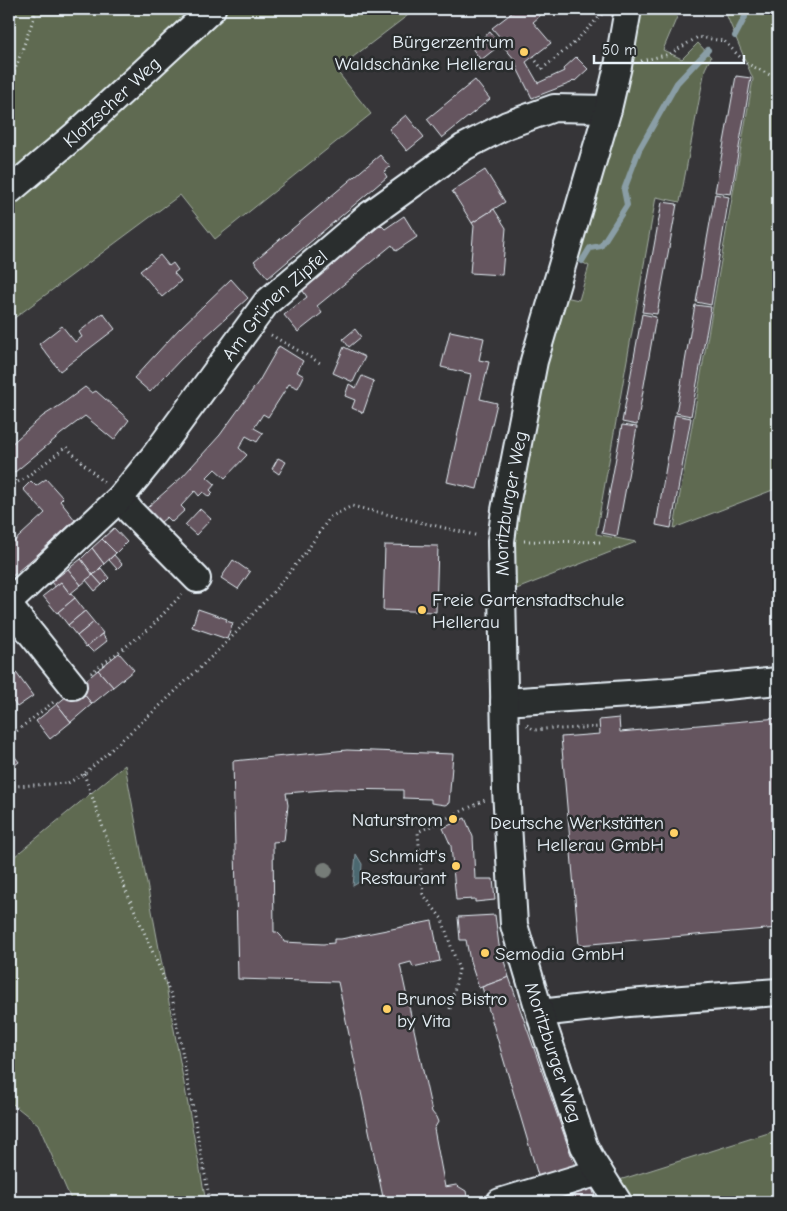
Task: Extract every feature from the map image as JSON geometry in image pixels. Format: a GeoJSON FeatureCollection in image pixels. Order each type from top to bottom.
{"type":"FeatureCollection","features":[{"type":"Feature","properties":{"kind":"street","name":"Klotzscher Weg"},"geometry":{"type":"LineString","coordinates":[[9,190],[73,137],[212,9]]}},
{"type":"Feature","properties":{"kind":"street","name":"Moritzburger Weg"},"geometry":{"type":"LineString","coordinates":[[618,1202],[584,1146],[540,1013],[514,925],[506,790],[501,541],[504,510],[534,361],[608,110],[628,9]]}},
{"type":"Feature","properties":{"kind":"street","name":"Am Grünen Zipfel"},"geometry":{"type":"LineString","coordinates":[[9,604],[120,498],[155,455],[266,303],[368,216],[464,148],[507,125],[554,108],[608,110]]}},
{"type":"Feature","properties":{"kind":"street"},"geometry":{"type":"LineString","coordinates":[[120,498],[131,512],[196,579]]}},
{"type":"Feature","properties":{"kind":"street"},"geometry":{"type":"LineString","coordinates":[[9,604],[73,686]]}},
{"type":"Feature","properties":{"kind":"street"},"geometry":{"type":"LineString","coordinates":[[504,714],[676,691],[778,681]]}},
{"type":"Feature","properties":{"kind":"street"},"geometry":{"type":"LineString","coordinates":[[540,1013],[628,1003],[778,992]]}},
{"type":"Feature","properties":{"kind":"street"},"geometry":{"type":"LineString","coordinates":[[500,1202],[599,1172]]}},
{"type":"Feature","properties":{"kind":"path"},"geometry":{"type":"LineString","coordinates":[[9,86],[37,9]]}},
{"type":"Feature","properties":{"kind":"path"},"geometry":{"type":"LineString","coordinates":[[533,57],[542,69],[573,44],[607,9]]}},
{"type":"Feature","properties":{"kind":"path"},"geometry":{"type":"LineString","coordinates":[[670,54],[698,37],[724,41],[746,64],[778,80]]}},
{"type":"Feature","properties":{"kind":"path"},"geometry":{"type":"LineString","coordinates":[[251,324],[322,364]]}},
{"type":"Feature","properties":{"kind":"path"},"geometry":{"type":"LineString","coordinates":[[9,486],[24,479],[66,447],[120,498]]}},
{"type":"Feature","properties":{"kind":"path"},"geometry":{"type":"LineString","coordinates":[[9,784],[16,786],[68,783],[84,774],[164,702],[232,637],[275,590],[306,552],[330,517],[352,506],[501,541],[600,542]]}},
{"type":"Feature","properties":{"kind":"path"},"geometry":{"type":"LineString","coordinates":[[9,737],[149,629],[196,579]]}},
{"type":"Feature","properties":{"kind":"path"},"geometry":{"type":"LineString","coordinates":[[504,714],[535,730],[600,727]]}},
{"type":"Feature","properties":{"kind":"path"},"geometry":{"type":"LineString","coordinates":[[84,774],[122,881],[172,997],[210,1202]]}},
{"type":"Feature","properties":{"kind":"path"},"geometry":{"type":"LineString","coordinates":[[450,1009],[459,970],[442,919],[422,894],[418,832],[506,790]]}},
{"type":"Feature","properties":{"kind":"green space"},"geometry":{"type":"Polygon","coordinates":[[[9,9],[416,9],[336,70],[371,114],[215,239],[180,195],[9,322],[9,9]]]}},
{"type":"Feature","properties":{"kind":"green space"},"geometry":{"type":"Polygon","coordinates":[[[637,9],[674,9],[677,17],[663,50],[682,59],[698,43],[711,57],[705,69],[680,202],[656,197],[596,534],[636,542],[509,592],[509,537],[560,296],[579,300],[589,266],[572,257],[637,9]]]}},
{"type":"Feature","properties":{"kind":"green space"},"geometry":{"type":"Polygon","coordinates":[[[724,9],[778,9],[778,488],[674,528],[753,79],[724,9]]]}},
{"type":"Feature","properties":{"kind":"green space"},"geometry":{"type":"Polygon","coordinates":[[[125,765],[206,1202],[72,1202],[38,1124],[9,1101],[9,861],[125,765]]]}},
{"type":"Feature","properties":{"kind":"green space"},"geometry":{"type":"Polygon","coordinates":[[[778,1130],[778,1202],[619,1202],[613,1182],[778,1130]]]}},
{"type":"Feature","properties":{"kind":"water"},"geometry":{"type":"Polygon","coordinates":[[[356,854],[362,864],[361,881],[353,886],[356,854]]]}},
{"type":"Feature","properties":{"kind":"building","name":"Bürgerzentrum Waldschänke Hellerau"},"geometry":{"type":"Polygon","coordinates":[[[517,9],[543,9],[543,12],[533,22],[551,43],[526,62],[538,83],[564,71],[563,69],[576,57],[588,69],[575,81],[532,98],[515,60],[504,47],[506,44],[492,28],[517,9]]]}},
{"type":"Feature","properties":{"kind":"building"},"geometry":{"type":"Polygon","coordinates":[[[490,32],[500,45],[481,60],[471,47],[490,32]]]}},
{"type":"Feature","properties":{"kind":"building"},"geometry":{"type":"Polygon","coordinates":[[[736,76],[751,78],[731,194],[715,192],[736,76]]]}},
{"type":"Feature","properties":{"kind":"building"},"geometry":{"type":"Polygon","coordinates":[[[475,80],[490,99],[442,138],[427,119],[475,80]]]}},
{"type":"Feature","properties":{"kind":"building"},"geometry":{"type":"Polygon","coordinates":[[[406,115],[424,137],[407,151],[389,129],[406,115]]]}},
{"type":"Feature","properties":{"kind":"building"},"geometry":{"type":"Polygon","coordinates":[[[380,155],[390,167],[384,172],[387,177],[268,278],[254,261],[380,155]]]}},
{"type":"Feature","properties":{"kind":"building"},"geometry":{"type":"Polygon","coordinates":[[[485,170],[505,202],[472,223],[452,191],[485,170]]]}},
{"type":"Feature","properties":{"kind":"building"},"geometry":{"type":"Polygon","coordinates":[[[715,194],[729,197],[711,305],[696,302],[715,194]]]}},
{"type":"Feature","properties":{"kind":"building"},"geometry":{"type":"Polygon","coordinates":[[[662,202],[677,204],[657,314],[642,312],[662,202]]]}},
{"type":"Feature","properties":{"kind":"building"},"geometry":{"type":"Polygon","coordinates":[[[494,209],[506,228],[502,275],[470,273],[474,226],[472,223],[494,209]]]}},
{"type":"Feature","properties":{"kind":"building"},"geometry":{"type":"Polygon","coordinates":[[[404,216],[417,237],[396,251],[392,245],[317,306],[322,313],[298,332],[284,315],[307,297],[301,288],[381,225],[385,229],[404,216]]]}},
{"type":"Feature","properties":{"kind":"building"},"geometry":{"type":"Polygon","coordinates":[[[160,255],[169,266],[173,263],[178,270],[174,273],[181,281],[162,297],[140,271],[160,255]]]}},
{"type":"Feature","properties":{"kind":"building"},"geometry":{"type":"Polygon","coordinates":[[[231,279],[248,298],[181,359],[150,392],[134,378],[179,329],[231,279]]]}},
{"type":"Feature","properties":{"kind":"building"},"geometry":{"type":"Polygon","coordinates":[[[695,305],[711,307],[691,416],[676,413],[695,305]]]}},
{"type":"Feature","properties":{"kind":"building"},"geometry":{"type":"Polygon","coordinates":[[[103,313],[115,329],[60,371],[39,344],[62,326],[75,342],[82,337],[79,332],[103,313]]]}},
{"type":"Feature","properties":{"kind":"building"},"geometry":{"type":"Polygon","coordinates":[[[642,314],[656,317],[637,425],[622,422],[642,314]]]}},
{"type":"Feature","properties":{"kind":"building"},"geometry":{"type":"Polygon","coordinates":[[[355,329],[361,337],[349,347],[343,339],[355,329]]]}},
{"type":"Feature","properties":{"kind":"building"},"geometry":{"type":"Polygon","coordinates":[[[450,331],[484,338],[479,360],[489,362],[480,399],[497,403],[477,489],[447,482],[471,374],[441,367],[450,331]]]}},
{"type":"Feature","properties":{"kind":"building"},"geometry":{"type":"Polygon","coordinates":[[[279,346],[303,361],[297,372],[304,376],[298,388],[289,384],[268,417],[263,414],[254,428],[263,433],[257,442],[246,436],[239,448],[247,455],[225,478],[215,469],[207,477],[215,484],[210,490],[213,493],[209,497],[203,492],[199,496],[195,491],[181,506],[185,510],[172,522],[167,517],[154,528],[141,513],[182,477],[220,435],[259,381],[279,346]]]}},
{"type":"Feature","properties":{"kind":"building"},"geometry":{"type":"Polygon","coordinates":[[[344,347],[365,357],[353,382],[333,373],[344,347]]]}},
{"type":"Feature","properties":{"kind":"building"},"geometry":{"type":"Polygon","coordinates":[[[362,376],[374,381],[363,413],[352,408],[355,400],[345,396],[349,384],[356,388],[362,376]]]}},
{"type":"Feature","properties":{"kind":"building"},"geometry":{"type":"Polygon","coordinates":[[[85,387],[92,393],[96,391],[129,420],[114,440],[85,416],[9,477],[9,446],[43,416],[85,387]]]}},
{"type":"Feature","properties":{"kind":"building"},"geometry":{"type":"Polygon","coordinates":[[[675,415],[691,418],[671,528],[656,525],[675,415]]]}},
{"type":"Feature","properties":{"kind":"building"},"geometry":{"type":"Polygon","coordinates":[[[622,425],[637,427],[617,536],[602,533],[622,425]]]}},
{"type":"Feature","properties":{"kind":"building"},"geometry":{"type":"Polygon","coordinates":[[[278,458],[286,462],[279,474],[272,469],[278,458]]]}},
{"type":"Feature","properties":{"kind":"building"},"geometry":{"type":"Polygon","coordinates":[[[46,479],[63,498],[60,501],[75,520],[9,579],[9,546],[45,513],[23,489],[31,481],[36,486],[46,479]]]}},
{"type":"Feature","properties":{"kind":"building"},"geometry":{"type":"Polygon","coordinates":[[[200,509],[211,519],[196,535],[185,525],[200,509]]]}},
{"type":"Feature","properties":{"kind":"building"},"geometry":{"type":"Polygon","coordinates":[[[114,528],[127,542],[116,553],[102,539],[114,528]]]}},
{"type":"Feature","properties":{"kind":"building"},"geometry":{"type":"Polygon","coordinates":[[[102,539],[116,553],[104,564],[92,548],[102,539]]]}},
{"type":"Feature","properties":{"kind":"building","name":"Freie Gartenstadtschule Hellerau"},"geometry":{"type":"Polygon","coordinates":[[[385,545],[438,546],[436,612],[383,610],[385,545]]]}},
{"type":"Feature","properties":{"kind":"building"},"geometry":{"type":"Polygon","coordinates":[[[92,548],[104,564],[93,575],[81,559],[92,548]]]}},
{"type":"Feature","properties":{"kind":"building"},"geometry":{"type":"Polygon","coordinates":[[[114,555],[122,564],[117,569],[109,560],[114,555]]]}},
{"type":"Feature","properties":{"kind":"building"},"geometry":{"type":"Polygon","coordinates":[[[81,559],[93,575],[81,585],[68,569],[81,559]]]}},
{"type":"Feature","properties":{"kind":"building"},"geometry":{"type":"Polygon","coordinates":[[[233,560],[250,572],[238,589],[221,578],[233,560]]]}},
{"type":"Feature","properties":{"kind":"building"},"geometry":{"type":"Polygon","coordinates":[[[101,568],[109,578],[102,585],[93,575],[101,568]]]}},
{"type":"Feature","properties":{"kind":"building"},"geometry":{"type":"Polygon","coordinates":[[[68,569],[81,585],[70,594],[61,582],[55,587],[51,582],[68,569]]]}},
{"type":"Feature","properties":{"kind":"building"},"geometry":{"type":"Polygon","coordinates":[[[93,575],[102,585],[95,591],[86,580],[93,575]]]}},
{"type":"Feature","properties":{"kind":"building"},"geometry":{"type":"Polygon","coordinates":[[[61,582],[75,598],[57,613],[43,596],[61,582]]]}},
{"type":"Feature","properties":{"kind":"building"},"geometry":{"type":"Polygon","coordinates":[[[75,598],[85,611],[68,625],[58,612],[75,598]]]}},
{"type":"Feature","properties":{"kind":"building"},"geometry":{"type":"Polygon","coordinates":[[[198,609],[233,623],[227,639],[192,627],[198,609]]]}},
{"type":"Feature","properties":{"kind":"building"},"geometry":{"type":"Polygon","coordinates":[[[85,611],[94,622],[77,636],[68,625],[85,611]]]}},
{"type":"Feature","properties":{"kind":"building"},"geometry":{"type":"Polygon","coordinates":[[[94,622],[103,633],[86,647],[77,636],[94,622]]]}},
{"type":"Feature","properties":{"kind":"building"},"geometry":{"type":"Polygon","coordinates":[[[102,634],[107,641],[93,652],[87,646],[102,634]]]}},
{"type":"Feature","properties":{"kind":"building"},"geometry":{"type":"Polygon","coordinates":[[[119,653],[134,670],[113,687],[98,670],[119,653]]]}},
{"type":"Feature","properties":{"kind":"building"},"geometry":{"type":"Polygon","coordinates":[[[9,663],[33,696],[17,707],[9,696],[9,663]]]}},
{"type":"Feature","properties":{"kind":"building"},"geometry":{"type":"Polygon","coordinates":[[[98,670],[113,687],[92,704],[78,687],[98,670]]]}},
{"type":"Feature","properties":{"kind":"building"},"geometry":{"type":"Polygon","coordinates":[[[78,687],[92,704],[71,722],[57,704],[78,687]]]}},
{"type":"Feature","properties":{"kind":"building"},"geometry":{"type":"Polygon","coordinates":[[[57,704],[71,722],[50,739],[36,721],[57,704]]]}},
{"type":"Feature","properties":{"kind":"building","name":"Deutsche Werkstätten Hellerau GmbH"},"geometry":{"type":"Polygon","coordinates":[[[619,718],[620,732],[778,718],[778,928],[579,945],[561,737],[600,734],[599,720],[619,718]]]}},
{"type":"Feature","properties":{"kind":"building"},"geometry":{"type":"Polygon","coordinates":[[[9,749],[19,762],[9,769],[9,749]]]}},
{"type":"Feature","properties":{"kind":"building"},"geometry":{"type":"Polygon","coordinates":[[[347,750],[453,754],[449,803],[445,805],[431,803],[431,799],[403,798],[403,790],[335,789],[286,793],[288,805],[284,841],[273,842],[274,932],[281,936],[284,942],[323,944],[334,943],[334,939],[432,921],[440,961],[413,967],[411,962],[400,965],[432,1112],[438,1122],[434,1129],[445,1187],[456,1185],[466,1191],[468,1202],[384,1202],[338,982],[238,979],[233,761],[347,750]]]}},
{"type":"Feature","properties":{"kind":"building"},"geometry":{"type":"Polygon","coordinates":[[[11,767],[14,771],[9,776],[9,769],[11,767]]]}},
{"type":"Feature","properties":{"kind":"building"},"geometry":{"type":"Polygon","coordinates":[[[465,818],[473,837],[475,879],[493,879],[495,900],[475,902],[475,899],[456,900],[451,846],[443,828],[465,818]]]}},
{"type":"Feature","properties":{"kind":"building","name":"Semodia GmbH"},"geometry":{"type":"Polygon","coordinates":[[[495,915],[499,945],[509,977],[479,988],[470,961],[466,940],[460,940],[458,917],[495,915]]]}},
{"type":"Feature","properties":{"kind":"building"},"geometry":{"type":"Polygon","coordinates":[[[509,977],[575,1166],[539,1179],[482,987],[509,977]]]}},
{"type":"Feature","properties":{"kind":"building"},"geometry":{"type":"Polygon","coordinates":[[[592,1188],[597,1202],[571,1202],[575,1201],[573,1195],[592,1188]]]}},
{"type":"Feature","properties":{"kind":"waterway"},"geometry":{"type":"LineString","coordinates":[[735,36],[745,17],[744,9]]}},
{"type":"Feature","properties":{"kind":"waterway"},"geometry":{"type":"LineString","coordinates":[[582,261],[590,248],[601,246],[627,205],[624,190],[639,150],[677,83],[708,50]]}},
{"type":"Feature","properties":{"kind":"place","name":"Bürgerzentrum Waldschänke Hellerau"},"geometry":{"type":"Point","coordinates":[524,52]}},
{"type":"Feature","properties":{"kind":"place","name":"Freie Gartenstadtschule Hellerau"},"geometry":{"type":"Point","coordinates":[422,610]}},
{"type":"Feature","properties":{"kind":"place","name":"Naturstrom"},"geometry":{"type":"Point","coordinates":[453,819]}},
{"type":"Feature","properties":{"kind":"place","name":"Deutsche Werkstätten Hellerau GmbH"},"geometry":{"type":"Point","coordinates":[674,833]}},
{"type":"Feature","properties":{"kind":"place","name":"Schmidt's Restaurant"},"geometry":{"type":"Point","coordinates":[456,866]}},
{"type":"Feature","properties":{"kind":"place","name":"Semodia GmbH"},"geometry":{"type":"Point","coordinates":[485,953]}},
{"type":"Feature","properties":{"kind":"place","name":"Brunos Bistro by Vita"},"geometry":{"type":"Point","coordinates":[387,1009]}}]}
